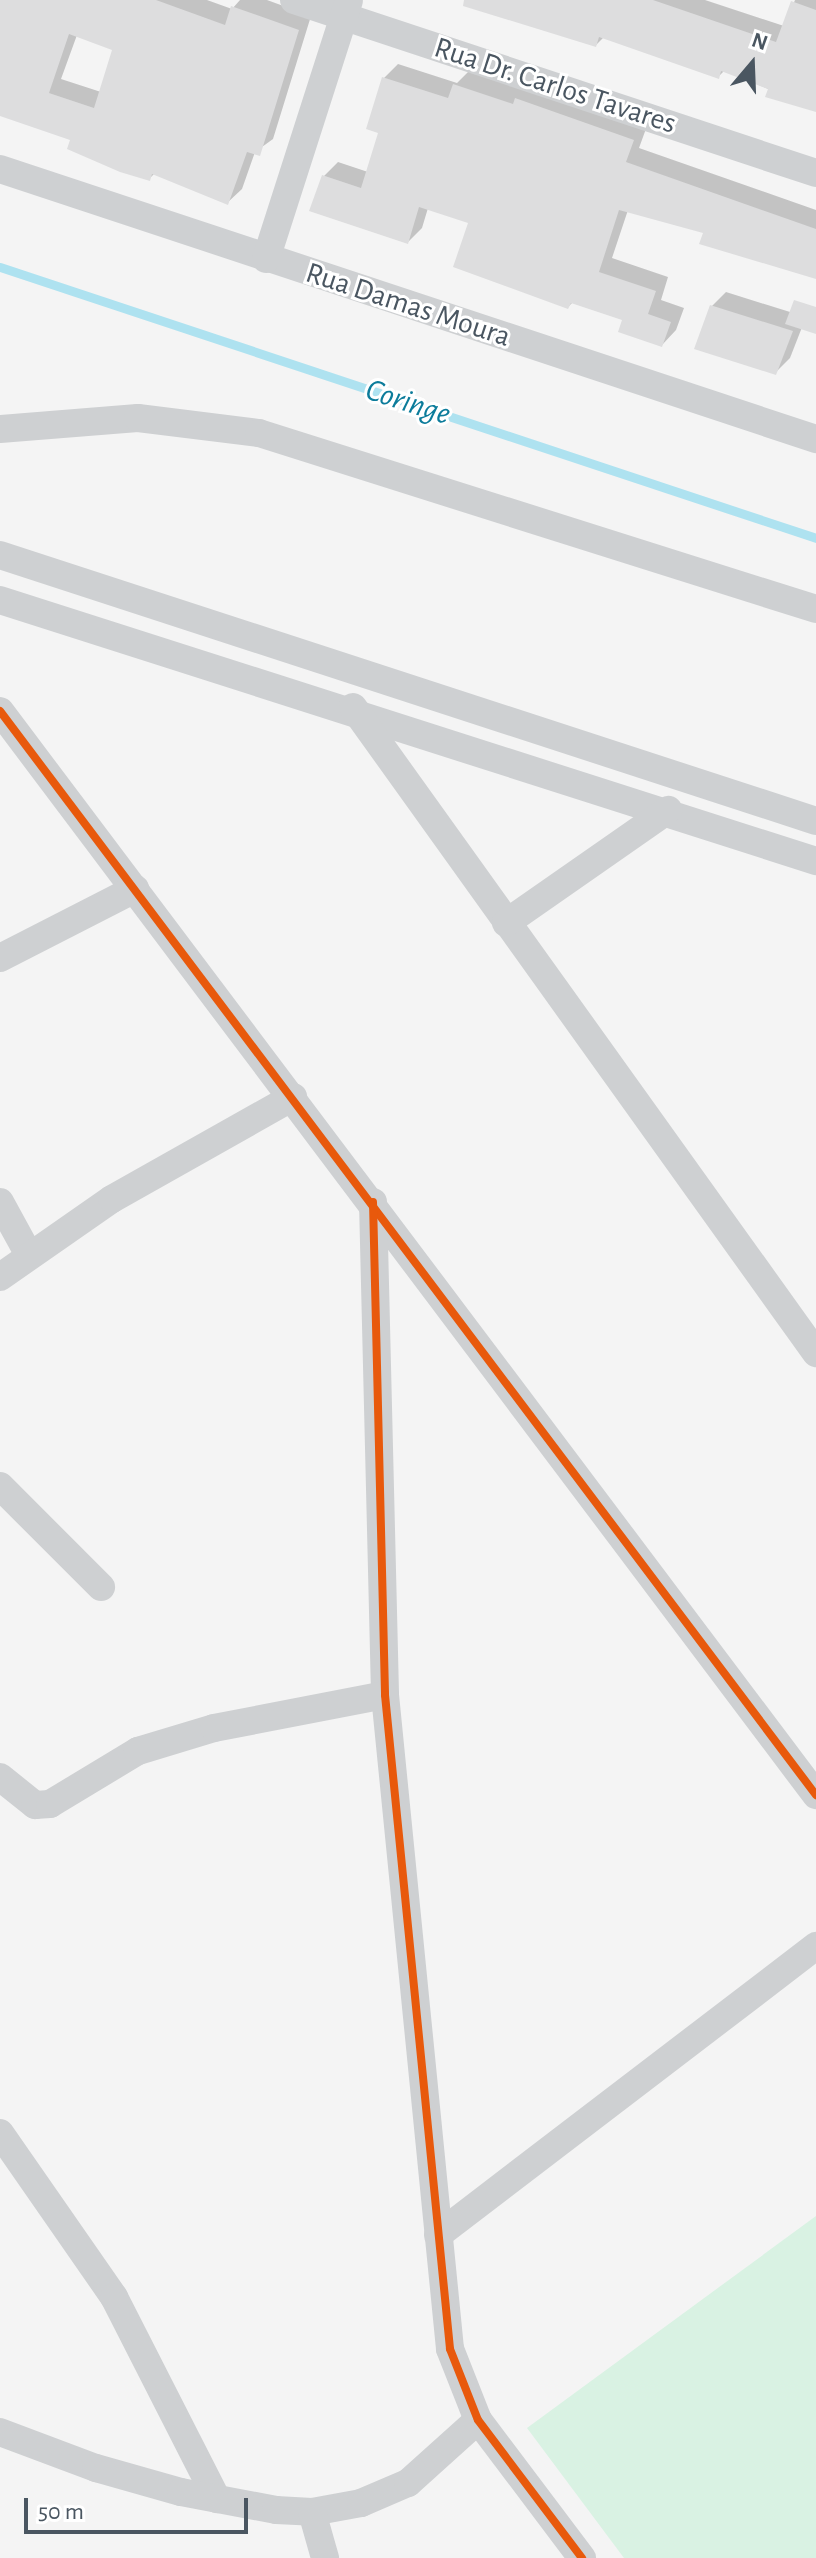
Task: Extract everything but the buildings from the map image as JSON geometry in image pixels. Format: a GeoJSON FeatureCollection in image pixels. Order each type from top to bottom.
{"type":"FeatureCollection","features":[{"type":"Feature","properties":{"kind":"street","name":"Rua Dr. Carlos Tavares"},"geometry":{"type":"LineString","coordinates":[[294,0],[347,8],[816,173]]}},
{"type":"Feature","properties":{"kind":"street"},"geometry":{"type":"LineString","coordinates":[[266,259],[347,8]]}},
{"type":"Feature","properties":{"kind":"street","name":"Rua Damas Moura"},"geometry":{"type":"LineString","coordinates":[[0,169],[816,439]]}},
{"type":"Feature","properties":{"kind":"street"},"geometry":{"type":"LineString","coordinates":[[0,429],[138,418],[259,433],[816,609]]}},
{"type":"Feature","properties":{"kind":"street"},"geometry":{"type":"LineString","coordinates":[[0,555],[816,821]]}},
{"type":"Feature","properties":{"kind":"street"},"geometry":{"type":"LineString","coordinates":[[0,600],[668,810],[816,861]]}},
{"type":"Feature","properties":{"kind":"street"},"geometry":{"type":"LineString","coordinates":[[340,665],[355,713],[816,1353]]}},
{"type":"Feature","properties":{"kind":"street"},"geometry":{"type":"LineString","coordinates":[[0,711],[373,1202],[816,1795]]}},
{"type":"Feature","properties":{"kind":"street"},"geometry":{"type":"LineString","coordinates":[[506,923],[668,810]]}},
{"type":"Feature","properties":{"kind":"street"},"geometry":{"type":"LineString","coordinates":[[0,958],[135,889]]}},
{"type":"Feature","properties":{"kind":"street"},"geometry":{"type":"LineString","coordinates":[[0,1277],[112,1199],[293,1097]]}},
{"type":"Feature","properties":{"kind":"street"},"geometry":{"type":"LineString","coordinates":[[0,1202],[29,1255]]}},
{"type":"Feature","properties":{"kind":"street"},"geometry":{"type":"LineString","coordinates":[[373,1202],[385,1695],[450,2349],[478,2420],[582,2558]]}},
{"type":"Feature","properties":{"kind":"street"},"geometry":{"type":"LineString","coordinates":[[0,1486],[101,1587]]}},
{"type":"Feature","properties":{"kind":"street"},"geometry":{"type":"LineString","coordinates":[[0,1777],[35,1805],[50,1804],[138,1751],[228,1725],[385,1695]]}},
{"type":"Feature","properties":{"kind":"street"},"geometry":{"type":"LineString","coordinates":[[438,2235],[816,1946]]}},
{"type":"Feature","properties":{"kind":"street"},"geometry":{"type":"LineString","coordinates":[[0,2133],[114,2297],[217,2499]]}},
{"type":"Feature","properties":{"kind":"street"},"geometry":{"type":"LineString","coordinates":[[0,2432],[96,2468],[217,2499],[312,2512],[361,2503],[408,2483],[478,2420]]}},
{"type":"Feature","properties":{"kind":"street"},"geometry":{"type":"LineString","coordinates":[[312,2512],[325,2558]]}},
{"type":"Feature","properties":{"kind":"green space"},"geometry":{"type":"Polygon","coordinates":[[[816,2216],[816,2558],[624,2558],[527,2428],[816,2216]]]}},
{"type":"Feature","properties":{"kind":"waterway","name":"Coringe"},"geometry":{"type":"LineString","coordinates":[[0,267],[816,538]]}},
{"type":"Feature","properties":{"kind":"cycle path"},"geometry":{"type":"LineString","coordinates":[[0,711],[816,1795]]}},
{"type":"Feature","properties":{"kind":"cycle path"},"geometry":{"type":"LineString","coordinates":[[373,1202],[385,1695],[450,2349],[478,2420],[582,2558]]}}]}
